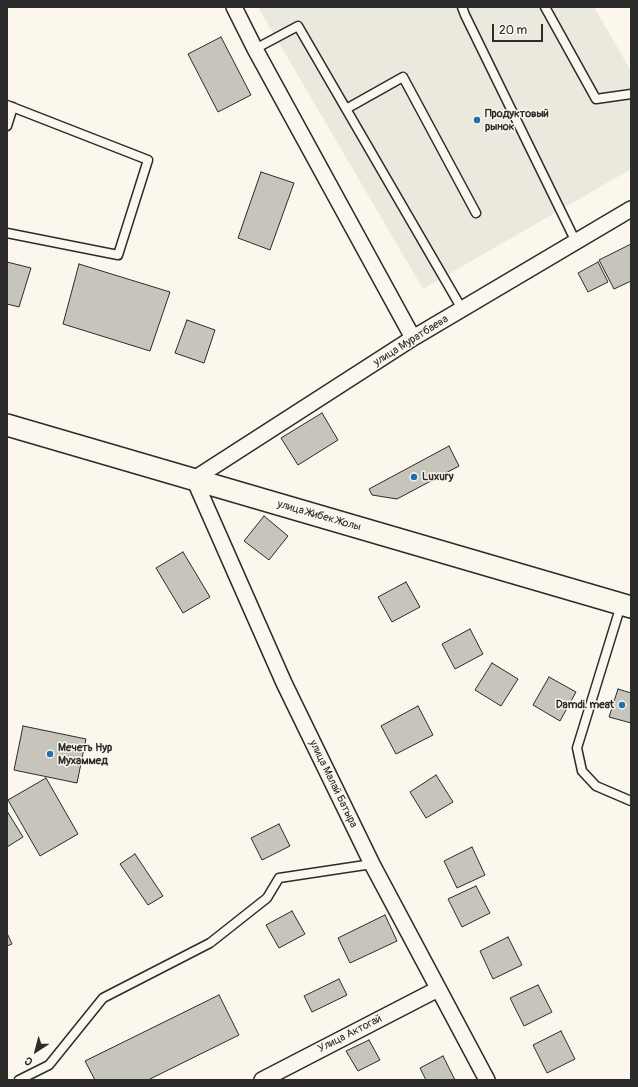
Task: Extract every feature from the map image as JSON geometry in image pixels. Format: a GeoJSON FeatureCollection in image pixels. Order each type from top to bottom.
{"type":"FeatureCollection","features":[{"type":"Feature","properties":{"kind":"main road","name":"улица Жибек Жолы"},"geometry":{"type":"LineString","coordinates":[[7,425],[626,605]]}},
{"type":"Feature","properties":{"kind":"street"},"geometry":{"type":"LineString","coordinates":[[234,7],[255,49],[413,338]]}},
{"type":"Feature","properties":{"kind":"street","name":"улица Муратбаева"},"geometry":{"type":"LineString","coordinates":[[194,479],[413,338],[631,209]]}},
{"type":"Feature","properties":{"kind":"street","name":"улица Малай Батыра"},"geometry":{"type":"LineString","coordinates":[[194,479],[284,683],[372,864],[488,1080]]}},
{"type":"Feature","properties":{"kind":"street","name":"Улица Актогай"},"geometry":{"type":"LineString","coordinates":[[262,1080],[438,989]]}},
{"type":"Feature","properties":{"kind":"lane"},"geometry":{"type":"LineString","coordinates":[[462,7],[576,242]]}},
{"type":"Feature","properties":{"kind":"lane"},"geometry":{"type":"LineString","coordinates":[[545,7],[596,99],[631,94]]}},
{"type":"Feature","properties":{"kind":"lane"},"geometry":{"type":"LineString","coordinates":[[255,49],[298,26],[462,309]]}},
{"type":"Feature","properties":{"kind":"lane"},"geometry":{"type":"LineString","coordinates":[[346,109],[403,76],[476,213]]}},
{"type":"Feature","properties":{"kind":"lane"},"geometry":{"type":"LineString","coordinates":[[7,126],[10,106],[148,160],[118,255],[7,233]]}},
{"type":"Feature","properties":{"kind":"lane"},"geometry":{"type":"LineString","coordinates":[[626,605],[577,748],[582,771],[596,786],[631,801]]}},
{"type":"Feature","properties":{"kind":"lane"},"geometry":{"type":"LineString","coordinates":[[19,1080],[49,1064],[103,998],[210,943],[267,898],[279,878],[372,864]]}},
{"type":"Feature","properties":{"kind":"shaded area","name":"Продуктовый рынок"},"geometry":{"type":"Polygon","coordinates":[[[258,7],[594,7],[631,71],[631,169],[423,289],[258,7]]]}},
{"type":"Feature","properties":{"kind":"building"},"geometry":{"type":"Polygon","coordinates":[[[221,37],[251,95],[218,112],[188,54],[221,37]]]}},
{"type":"Feature","properties":{"kind":"building"},"geometry":{"type":"Polygon","coordinates":[[[261,172],[294,183],[270,250],[238,238],[261,172]]]}},
{"type":"Feature","properties":{"kind":"building"},"geometry":{"type":"Polygon","coordinates":[[[631,244],[631,281],[614,289],[599,260],[631,244]]]}},
{"type":"Feature","properties":{"kind":"building"},"geometry":{"type":"Polygon","coordinates":[[[7,262],[31,268],[19,307],[7,304],[7,262]]]}},
{"type":"Feature","properties":{"kind":"building"},"geometry":{"type":"Polygon","coordinates":[[[598,262],[608,282],[588,292],[578,273],[598,262]]]}},
{"type":"Feature","properties":{"kind":"building"},"geometry":{"type":"Polygon","coordinates":[[[79,264],[170,292],[150,351],[63,324],[79,264]]]}},
{"type":"Feature","properties":{"kind":"building"},"geometry":{"type":"Polygon","coordinates":[[[187,320],[215,330],[204,363],[175,353],[187,320]]]}},
{"type":"Feature","properties":{"kind":"building"},"geometry":{"type":"Polygon","coordinates":[[[322,413],[338,440],[298,465],[281,438],[322,413]]]}},
{"type":"Feature","properties":{"kind":"building","name":"Luxury"},"geometry":{"type":"Polygon","coordinates":[[[449,446],[459,466],[397,499],[372,495],[369,489],[449,446]]]}},
{"type":"Feature","properties":{"kind":"building"},"geometry":{"type":"Polygon","coordinates":[[[264,516],[288,536],[269,560],[244,541],[264,516]]]}},
{"type":"Feature","properties":{"kind":"building"},"geometry":{"type":"Polygon","coordinates":[[[183,552],[210,597],[183,613],[156,568],[183,552]]]}},
{"type":"Feature","properties":{"kind":"building"},"geometry":{"type":"Polygon","coordinates":[[[406,582],[420,607],[392,622],[378,597],[406,582]]]}},
{"type":"Feature","properties":{"kind":"building"},"geometry":{"type":"Polygon","coordinates":[[[470,629],[483,654],[455,669],[442,644],[470,629]]]}},
{"type":"Feature","properties":{"kind":"building"},"geometry":{"type":"Polygon","coordinates":[[[492,663],[518,679],[501,706],[475,690],[492,663]]]}},
{"type":"Feature","properties":{"kind":"building"},"geometry":{"type":"Polygon","coordinates":[[[549,677],[576,692],[560,721],[533,705],[549,677]]]}},
{"type":"Feature","properties":{"kind":"building","name":"Damdi. meat"},"geometry":{"type":"Polygon","coordinates":[[[618,689],[631,693],[631,723],[609,717],[618,689]]]}},
{"type":"Feature","properties":{"kind":"building"},"geometry":{"type":"Polygon","coordinates":[[[418,706],[433,735],[396,754],[381,726],[418,706]]]}},
{"type":"Feature","properties":{"kind":"building","name":"Мечеть Нур Мухаммед"},"geometry":{"type":"Polygon","coordinates":[[[23,726],[86,739],[77,783],[14,770],[23,726]]]}},
{"type":"Feature","properties":{"kind":"building"},"geometry":{"type":"Polygon","coordinates":[[[436,775],[453,802],[426,818],[410,792],[436,775]]]}},
{"type":"Feature","properties":{"kind":"building"},"geometry":{"type":"Polygon","coordinates":[[[46,778],[78,834],[40,856],[8,800],[46,778]]]}},
{"type":"Feature","properties":{"kind":"building"},"geometry":{"type":"Polygon","coordinates":[[[7,811],[23,837],[7,847],[7,811]]]}},
{"type":"Feature","properties":{"kind":"building"},"geometry":{"type":"Polygon","coordinates":[[[279,824],[290,846],[262,860],[251,838],[279,824]]]}},
{"type":"Feature","properties":{"kind":"building"},"geometry":{"type":"Polygon","coordinates":[[[472,847],[485,875],[457,888],[444,861],[472,847]]]}},
{"type":"Feature","properties":{"kind":"building"},"geometry":{"type":"Polygon","coordinates":[[[135,854],[163,896],[148,905],[120,864],[135,854]]]}},
{"type":"Feature","properties":{"kind":"building"},"geometry":{"type":"Polygon","coordinates":[[[476,886],[490,913],[462,927],[448,899],[476,886]]]}},
{"type":"Feature","properties":{"kind":"building"},"geometry":{"type":"Polygon","coordinates":[[[292,911],[305,934],[279,948],[266,925],[292,911]]]}},
{"type":"Feature","properties":{"kind":"building"},"geometry":{"type":"Polygon","coordinates":[[[385,915],[397,941],[350,963],[338,938],[385,915]]]}},
{"type":"Feature","properties":{"kind":"building"},"geometry":{"type":"Polygon","coordinates":[[[7,933],[12,944],[7,946],[7,933]]]}},
{"type":"Feature","properties":{"kind":"building"},"geometry":{"type":"Polygon","coordinates":[[[508,937],[522,965],[493,979],[480,951],[508,937]]]}},
{"type":"Feature","properties":{"kind":"building"},"geometry":{"type":"Polygon","coordinates":[[[339,979],[347,995],[312,1012],[304,996],[339,979]]]}},
{"type":"Feature","properties":{"kind":"building"},"geometry":{"type":"Polygon","coordinates":[[[538,985],[552,1012],[524,1026],[510,998],[538,985]]]}},
{"type":"Feature","properties":{"kind":"building"},"geometry":{"type":"Polygon","coordinates":[[[219,995],[239,1035],[148,1080],[95,1080],[85,1061],[219,995]]]}},
{"type":"Feature","properties":{"kind":"building"},"geometry":{"type":"Polygon","coordinates":[[[561,1031],[575,1059],[547,1073],[533,1045],[561,1031]]]}},
{"type":"Feature","properties":{"kind":"building"},"geometry":{"type":"Polygon","coordinates":[[[369,1040],[380,1060],[358,1071],[346,1051],[369,1040]]]}},
{"type":"Feature","properties":{"kind":"building"},"geometry":{"type":"Polygon","coordinates":[[[443,1056],[455,1080],[426,1080],[420,1068],[443,1056]]]}},
{"type":"Feature","properties":{"kind":"place","name":"Продуктовый рынок"},"geometry":{"type":"Point","coordinates":[477,120]}},
{"type":"Feature","properties":{"kind":"place","name":"Luxury"},"geometry":{"type":"Point","coordinates":[414,477]}},
{"type":"Feature","properties":{"kind":"place","name":"Damdi. meat"},"geometry":{"type":"Point","coordinates":[622,705]}},
{"type":"Feature","properties":{"kind":"place","name":"Мечеть Нур Мухаммед"},"geometry":{"type":"Point","coordinates":[50,754]}}]}
